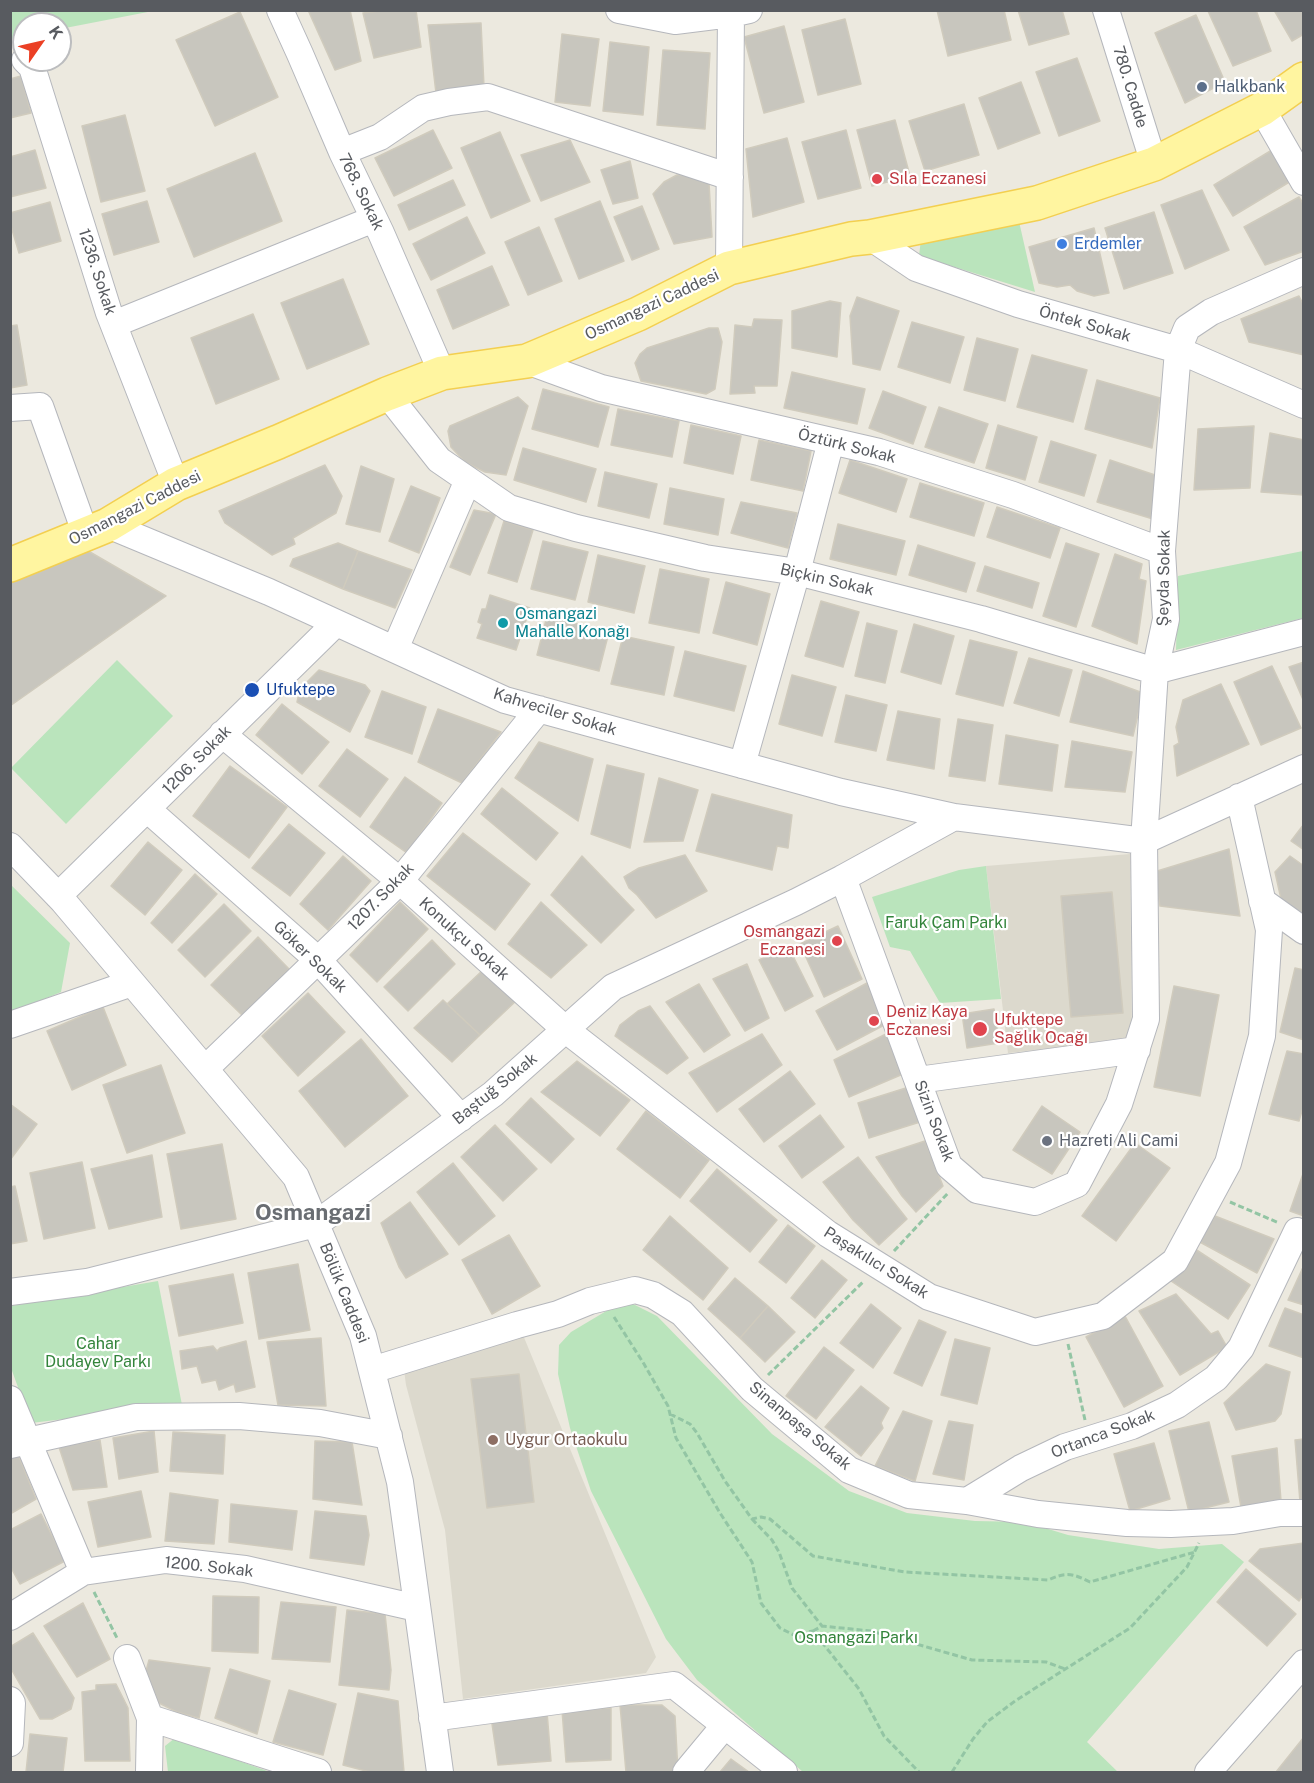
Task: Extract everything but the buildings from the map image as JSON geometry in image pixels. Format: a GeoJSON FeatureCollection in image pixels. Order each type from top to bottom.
{"type":"FeatureCollection","features":[{"type":"Feature","properties":{"kind":"main road","name":"Osmangazi Caddesi"},"geometry":{"type":"LineString","coordinates":[[10,565],[97,530],[176,484],[387,394],[442,373],[527,361],[638,314],[729,268],[851,239],[1037,203],[1154,164],[1262,109],[1304,79]]}},
{"type":"Feature","properties":{"kind":"street","name":"768. Sokak"},"geometry":{"type":"LineString","coordinates":[[280,10],[442,373]]}},
{"type":"Feature","properties":{"kind":"street"},"geometry":{"type":"LineString","coordinates":[[619,10],[675,21],[737,12],[730,177],[729,268]]}},
{"type":"Feature","properties":{"kind":"street","name":"780. Cadde"},"geometry":{"type":"LineString","coordinates":[[1106,10],[1154,164]]}},
{"type":"Feature","properties":{"kind":"street","name":"1236. Sokak"},"geometry":{"type":"LineString","coordinates":[[34,72],[114,324],[176,484]]}},
{"type":"Feature","properties":{"kind":"street"},"geometry":{"type":"LineString","coordinates":[[342,152],[380,137],[423,108],[488,97],[730,177]]}},
{"type":"Feature","properties":{"kind":"street"},"geometry":{"type":"LineString","coordinates":[[1262,109],[1304,182]]}},
{"type":"Feature","properties":{"kind":"street"},"geometry":{"type":"LineString","coordinates":[[114,324],[374,219]]}},
{"type":"Feature","properties":{"kind":"street","name":"Öntek Sokak"},"geometry":{"type":"LineString","coordinates":[[870,237],[916,268],[1018,304],[1178,350],[1304,405]]}},
{"type":"Feature","properties":{"kind":"street"},"geometry":{"type":"LineString","coordinates":[[1178,350],[1187,328],[1211,312],[1304,271]]}},
{"type":"Feature","properties":{"kind":"street","name":"Şeyda Sokak"},"geometry":{"type":"LineString","coordinates":[[1144,842],[1155,671],[1166,619],[1162,551],[1178,350]]}},
{"type":"Feature","properties":{"kind":"street","name":"Öztürk Sokak"},"geometry":{"type":"LineString","coordinates":[[527,361],[601,388],[879,452],[1013,495],[1162,551]]}},
{"type":"Feature","properties":{"kind":"street","name":"Biçkin Sokak"},"geometry":{"type":"LineString","coordinates":[[387,394],[439,460],[509,508],[576,528],[705,558],[798,572],[981,619],[1155,671]]}},
{"type":"Feature","properties":{"kind":"street"},"geometry":{"type":"LineString","coordinates":[[10,408],[40,406],[97,530]]}},
{"type":"Feature","properties":{"kind":"street"},"geometry":{"type":"LineString","coordinates":[[742,765],[798,572],[831,441]]}},
{"type":"Feature","properties":{"kind":"street"},"geometry":{"type":"LineString","coordinates":[[395,650],[468,480]]}},
{"type":"Feature","properties":{"kind":"street","name":"Kahveciler Sokak"},"geometry":{"type":"LineString","coordinates":[[97,530],[270,592],[505,700],[841,792],[954,817],[1144,842]]}},
{"type":"Feature","properties":{"kind":"street","name":"1206. Sokak"},"geometry":{"type":"LineString","coordinates":[[58,896],[336,623]]}},
{"type":"Feature","properties":{"kind":"street"},"geometry":{"type":"LineString","coordinates":[[1155,671],[1304,632]]}},
{"type":"Feature","properties":{"kind":"street","name":"1207. Sokak"},"geometry":{"type":"LineString","coordinates":[[205,1069],[400,881],[539,709]]}},
{"type":"Feature","properties":{"kind":"street","name":"Konukçu Sokak"},"geometry":{"type":"LineString","coordinates":[[222,734],[400,881],[566,1030]]}},
{"type":"Feature","properties":{"kind":"street"},"geometry":{"type":"LineString","coordinates":[[1144,842],[1304,768]]}},
{"type":"Feature","properties":{"kind":"street","name":"Paşakılıcı Sokak"},"geometry":{"type":"LineString","coordinates":[[566,1030],[828,1234],[929,1297],[1035,1332],[1103,1316],[1175,1261],[1228,1163],[1262,1036],[1269,930],[1239,797]]}},
{"type":"Feature","properties":{"kind":"street","name":"Göker Sokak"},"geometry":{"type":"LineString","coordinates":[[147,809],[318,960],[460,1118]]}},
{"type":"Feature","properties":{"kind":"street","name":"Baştuğ Sokak"},"geometry":{"type":"LineString","coordinates":[[10,1292],[87,1282],[316,1224],[493,1094],[614,987],[843,878],[954,817]]}},
{"type":"Feature","properties":{"kind":"street","name":"Sizin Sokak"},"geometry":{"type":"LineString","coordinates":[[843,878],[949,1166],[976,1190],[1035,1202],[1077,1184],[1119,1104],[1137,1050],[1146,1019],[1144,842]]}},
{"type":"Feature","properties":{"kind":"street","name":"Bölük Caddesi"},"geometry":{"type":"LineString","coordinates":[[11,849],[58,896],[297,1178],[363,1336],[389,1436],[400,1482],[440,1773]]}},
{"type":"Feature","properties":{"kind":"street"},"geometry":{"type":"LineString","coordinates":[[1262,901],[1304,931]]}},
{"type":"Feature","properties":{"kind":"street"},"geometry":{"type":"LineString","coordinates":[[10,1025],[132,983]]}},
{"type":"Feature","properties":{"kind":"street"},"geometry":{"type":"LineString","coordinates":[[918,1080],[1137,1050]]}},
{"type":"Feature","properties":{"kind":"street","name":"Ortanca Sokak"},"geometry":{"type":"LineString","coordinates":[[967,1501],[1021,1468],[1065,1447],[1132,1426],[1177,1405],[1216,1378],[1241,1348],[1297,1231]]}},
{"type":"Feature","properties":{"kind":"street","name":"Sinanpaşa Sokak"},"geometry":{"type":"LineString","coordinates":[[372,1370],[558,1314],[602,1297],[635,1290],[653,1295],[682,1313],[752,1389],[849,1470],[909,1495],[967,1501],[1038,1514],[1127,1523],[1233,1521],[1280,1513],[1304,1513]]}},
{"type":"Feature","properties":{"kind":"street"},"geometry":{"type":"LineString","coordinates":[[10,1399],[19,1443],[83,1572]]}},
{"type":"Feature","properties":{"kind":"street"},"geometry":{"type":"LineString","coordinates":[[19,1443],[136,1417],[239,1416],[320,1423],[389,1436]]}},
{"type":"Feature","properties":{"kind":"street","name":"1200. Sokak"},"geometry":{"type":"LineString","coordinates":[[10,1617],[83,1572],[166,1560],[245,1569],[417,1608]]}},
{"type":"Feature","properties":{"kind":"street"},"geometry":{"type":"LineString","coordinates":[[127,1658],[150,1718],[149,1773]]}},
{"type":"Feature","properties":{"kind":"street"},"geometry":{"type":"LineString","coordinates":[[1208,1773],[1304,1663]]}},
{"type":"Feature","properties":{"kind":"street"},"geometry":{"type":"LineString","coordinates":[[432,1718],[674,1685],[784,1773]]}},
{"type":"Feature","properties":{"kind":"street"},"geometry":{"type":"LineString","coordinates":[[10,1700],[12,1703],[10,1743]]}},
{"type":"Feature","properties":{"kind":"street"},"geometry":{"type":"LineString","coordinates":[[150,1718],[318,1773]]}},
{"type":"Feature","properties":{"kind":"street"},"geometry":{"type":"LineString","coordinates":[[686,1773],[725,1725]]}},
{"type":"Feature","properties":{"kind":"path"},"geometry":{"type":"LineString","coordinates":[[752,1389],[880,1267],[963,1178]]}},
{"type":"Feature","properties":{"kind":"path"},"geometry":{"type":"LineString","coordinates":[[1211,1194],[1297,1231]]}},
{"type":"Feature","properties":{"kind":"path"},"geometry":{"type":"LineString","coordinates":[[602,1297],[668,1406],[676,1438],[720,1514],[752,1562],[761,1603],[780,1628],[794,1635],[813,1632],[822,1626],[871,1631],[972,1660],[1046,1662],[1065,1669]]}},
{"type":"Feature","properties":{"kind":"path"},"geometry":{"type":"LineString","coordinates":[[1063,1325],[1090,1439]]}},
{"type":"Feature","properties":{"kind":"path"},"geometry":{"type":"LineString","coordinates":[[670,1414],[690,1424],[697,1433],[725,1481],[752,1519],[772,1540],[779,1552],[792,1588],[822,1626]]}},
{"type":"Feature","properties":{"kind":"path"},"geometry":{"type":"LineString","coordinates":[[752,1519],[761,1516],[770,1519],[813,1556],[904,1572],[1048,1580],[1066,1573],[1090,1582],[1195,1552]]}},
{"type":"Feature","properties":{"kind":"path"},"geometry":{"type":"LineString","coordinates":[[952,1773],[973,1739],[987,1722],[1015,1701],[1130,1628],[1187,1567],[1210,1522]]}},
{"type":"Feature","properties":{"kind":"path"},"geometry":{"type":"LineString","coordinates":[[83,1572],[127,1658]]}},
{"type":"Feature","properties":{"kind":"path"},"geometry":{"type":"LineString","coordinates":[[813,1632],[859,1689],[884,1736],[919,1773]]}},
{"type":"Feature","properties":{"kind":"shaded area"},"geometry":{"type":"Polygon","coordinates":[[[1130,854],[1132,1040],[1008,1053],[986,866],[1130,854]]]}},
{"type":"Feature","properties":{"kind":"shaded area"},"geometry":{"type":"Polygon","coordinates":[[[523,1335],[656,1657],[646,1673],[463,1699],[445,1530],[404,1370],[523,1335]]]}},
{"type":"Feature","properties":{"kind":"green space"},"geometry":{"type":"Polygon","coordinates":[[[11,10],[153,10],[72,27],[72,12],[12,12],[11,39],[11,10]]]}},
{"type":"Feature","properties":{"kind":"green space"},"geometry":{"type":"Polygon","coordinates":[[[1018,217],[1035,292],[919,256],[921,239],[1018,217]]]}},
{"type":"Feature","properties":{"kind":"green space"},"geometry":{"type":"Polygon","coordinates":[[[1303,551],[1303,618],[1176,650],[1178,576],[1303,551]]]}},
{"type":"Feature","properties":{"kind":"green space"},"geometry":{"type":"Polygon","coordinates":[[[117,660],[173,716],[66,824],[11,768],[117,660]]]}},
{"type":"Feature","properties":{"kind":"green space","name":"Faruk Çam Parkı"},"geometry":{"type":"Polygon","coordinates":[[[986,866],[1001,999],[940,1003],[910,951],[890,947],[872,897],[959,870],[986,866]]]}},
{"type":"Feature","properties":{"kind":"green space"},"geometry":{"type":"Polygon","coordinates":[[[10,884],[70,943],[61,992],[11,1013],[10,884]]]}},
{"type":"Feature","properties":{"kind":"green space","name":"Cahar Dudayev Parkı"},"geometry":{"type":"Polygon","coordinates":[[[158,1281],[182,1405],[31,1423],[11,1368],[11,1306],[158,1281]]]}},
{"type":"Feature","properties":{"kind":"green space","name":"Osmangazi Parkı"},"geometry":{"type":"Polygon","coordinates":[[[633,1304],[657,1316],[772,1434],[849,1491],[907,1513],[975,1521],[1025,1522],[1068,1535],[1159,1549],[1222,1544],[1244,1562],[1087,1742],[1118,1772],[803,1772],[697,1680],[666,1639],[591,1491],[570,1428],[558,1374],[559,1345],[571,1332],[613,1307],[633,1304]]]}},
{"type":"Feature","properties":{"kind":"green space"},"geometry":{"type":"Polygon","coordinates":[[[175,1738],[270,1772],[168,1772],[165,1746],[175,1738]]]}},
{"type":"Feature","properties":{"kind":"place","name":"Halkbank"},"geometry":{"type":"Point","coordinates":[1202,87]}},
{"type":"Feature","properties":{"kind":"place","name":"Sıla Eczanesi"},"geometry":{"type":"Point","coordinates":[877,179]}},
{"type":"Feature","properties":{"kind":"place","name":"Erdemler"},"geometry":{"type":"Point","coordinates":[1062,244]}},
{"type":"Feature","properties":{"kind":"place","name":"Osmangazi Mahalle Konağı"},"geometry":{"type":"Point","coordinates":[503,623]}},
{"type":"Feature","properties":{"kind":"place","name":"Ufuktepe"},"geometry":{"type":"Point","coordinates":[252,690]}},
{"type":"Feature","properties":{"kind":"place","name":"Osmangazi Eczanesi"},"geometry":{"type":"Point","coordinates":[837,941]}},
{"type":"Feature","properties":{"kind":"place","name":"Deniz Kaya Eczanesi"},"geometry":{"type":"Point","coordinates":[874,1021]}},
{"type":"Feature","properties":{"kind":"place","name":"Ufuktepe Sağlık Ocağı"},"geometry":{"type":"Point","coordinates":[980,1029]}},
{"type":"Feature","properties":{"kind":"place","name":"Hazreti Ali Cami"},"geometry":{"type":"Point","coordinates":[1047,1141]}},
{"type":"Feature","properties":{"kind":"place","name":"Uygur Ortaokulu"},"geometry":{"type":"Point","coordinates":[493,1440]}},
{"type":"Feature","properties":{"kind":"district","name":"Osmangazi"},"geometry":{"type":"Point","coordinates":[313,1213]}}]}
